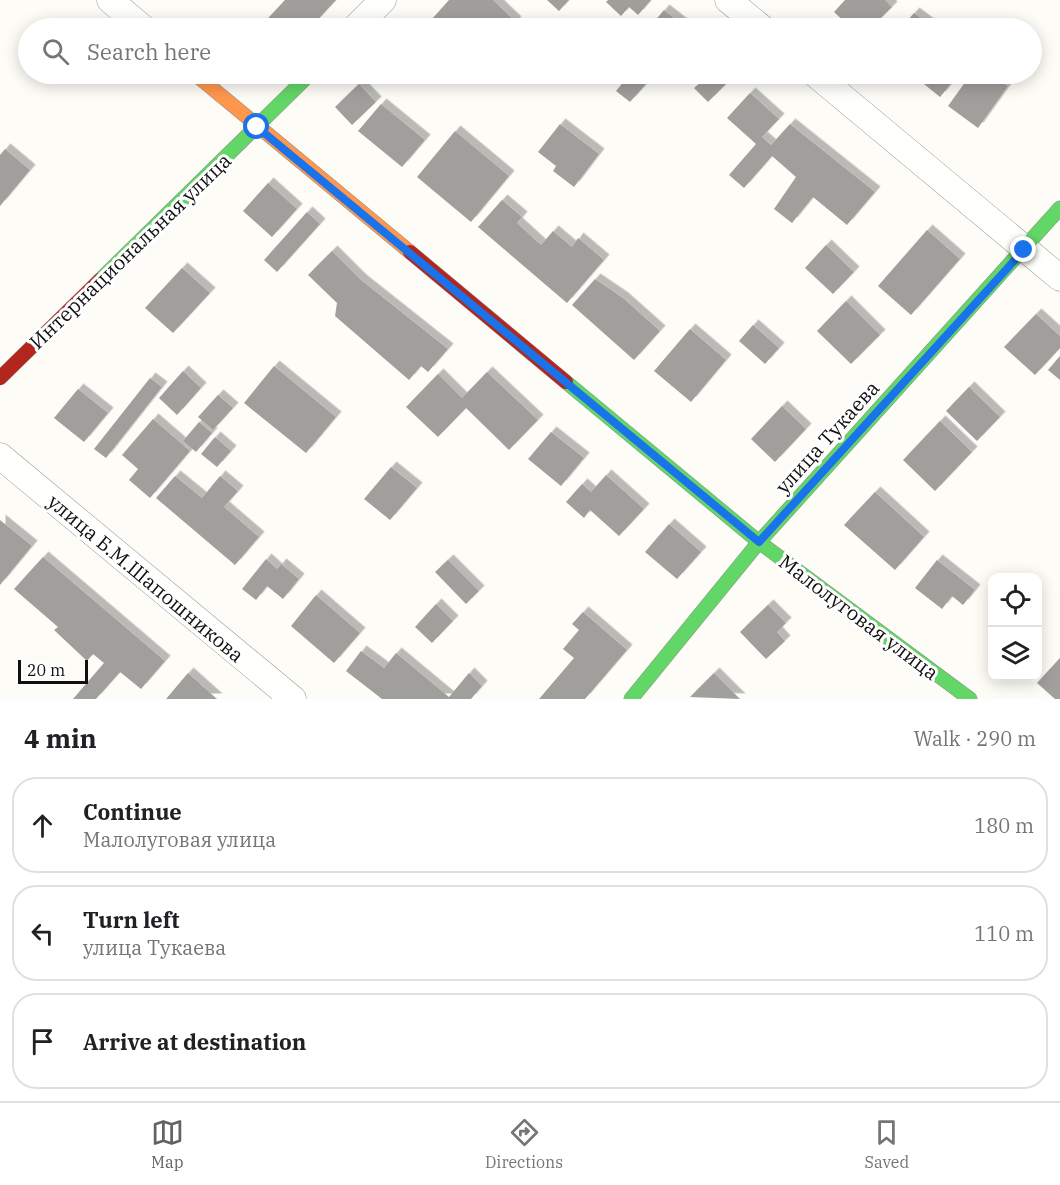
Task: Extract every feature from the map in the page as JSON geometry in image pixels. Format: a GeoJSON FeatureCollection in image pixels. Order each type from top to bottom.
{"type":"FeatureCollection","features":[{"type":"Feature","properties":{"kind":"street"},"geometry":{"type":"LineString","coordinates":[[110,0],[131,18]]}},
{"type":"Feature","properties":{"kind":"street"},"geometry":{"type":"LineString","coordinates":[[365,18],[383,0]]}},
{"type":"Feature","properties":{"kind":"street"},"geometry":{"type":"LineString","coordinates":[[728,0],[750,18]]}},
{"type":"Feature","properties":{"kind":"street","name":"Малолуговая улица"},"geometry":{"type":"LineString","coordinates":[[207,84],[759,542],[970,699]]}},
{"type":"Feature","properties":{"kind":"street","name":"Интернациональная улица"},"geometry":{"type":"LineString","coordinates":[[0,378],[300,84]]}},
{"type":"Feature","properties":{"kind":"street"},"geometry":{"type":"LineString","coordinates":[[827,84],[1060,278]]}},
{"type":"Feature","properties":{"kind":"street","name":"улица Тукаева"},"geometry":{"type":"LineString","coordinates":[[631,699],[759,542],[1060,208]]}},
{"type":"Feature","properties":{"kind":"street","name":"улица Б.М.Шапошникова"},"geometry":{"type":"LineString","coordinates":[[0,456],[293,699]]}},
{"type":"Feature","properties":{"kind":"building"},"geometry":{"type":"Polygon","coordinates":[[[285,0],[336,0],[319,18],[268,18],[285,0]]]}},
{"type":"Feature","properties":{"kind":"building"},"geometry":{"type":"Polygon","coordinates":[[[449,0],[493,0],[512,18],[433,18],[449,0]]]}},
{"type":"Feature","properties":{"kind":"building"},"geometry":{"type":"Polygon","coordinates":[[[547,0],[569,0],[559,11],[547,0]]]}},
{"type":"Feature","properties":{"kind":"building"},"geometry":{"type":"Polygon","coordinates":[[[608,0],[651,0],[638,15],[629,7],[621,16],[606,2],[608,0]]]}},
{"type":"Feature","properties":{"kind":"building"},"geometry":{"type":"Polygon","coordinates":[[[845,0],[885,0],[892,7],[881,18],[840,18],[834,12],[845,0]]]}},
{"type":"Feature","properties":{"kind":"building"},"geometry":{"type":"Polygon","coordinates":[[[664,10],[674,18],[657,18],[664,10]]]}},
{"type":"Feature","properties":{"kind":"building"},"geometry":{"type":"Polygon","coordinates":[[[914,13],[921,18],[910,18],[914,13]]]}},
{"type":"Feature","properties":{"kind":"building"},"geometry":{"type":"Polygon","coordinates":[[[359,84],[376,102],[352,125],[335,107],[359,84]]]}},
{"type":"Feature","properties":{"kind":"building"},"geometry":{"type":"Polygon","coordinates":[[[622,84],[646,84],[630,102],[616,91],[622,84]]]}},
{"type":"Feature","properties":{"kind":"building"},"geometry":{"type":"Polygon","coordinates":[[[699,84],[726,84],[708,102],[694,88],[699,84]]]}},
{"type":"Feature","properties":{"kind":"building"},"geometry":{"type":"Polygon","coordinates":[[[924,84],[951,84],[940,97],[924,84]]]}},
{"type":"Feature","properties":{"kind":"building"},"geometry":{"type":"Polygon","coordinates":[[[964,84],[1005,84],[1008,86],[978,128],[948,106],[964,84]]]}},
{"type":"Feature","properties":{"kind":"building"},"geometry":{"type":"Polygon","coordinates":[[[750,93],[779,119],[762,137],[771,145],[790,124],[875,192],[847,225],[813,197],[792,223],[774,209],[796,177],[772,156],[744,188],[729,175],[756,144],[727,118],[750,93]]]}},
{"type":"Feature","properties":{"kind":"building"},"geometry":{"type":"Polygon","coordinates":[[[381,104],[425,140],[402,167],[358,131],[381,104]]]}},
{"type":"Feature","properties":{"kind":"building"},"geometry":{"type":"Polygon","coordinates":[[[560,124],[599,154],[574,187],[553,171],[556,166],[538,152],[560,124]]]}},
{"type":"Feature","properties":{"kind":"building"},"geometry":{"type":"Polygon","coordinates":[[[455,131],[509,176],[471,222],[417,177],[455,131]]]}},
{"type":"Feature","properties":{"kind":"building"},"geometry":{"type":"Polygon","coordinates":[[[5,149],[30,170],[0,206],[0,155],[5,149]]]}},
{"type":"Feature","properties":{"kind":"building"},"geometry":{"type":"Polygon","coordinates":[[[268,183],[297,209],[272,237],[243,211],[268,183]]]}},
{"type":"Feature","properties":{"kind":"building"},"geometry":{"type":"Polygon","coordinates":[[[502,200],[522,217],[517,223],[541,245],[553,231],[572,247],[578,238],[604,260],[567,303],[478,227],[502,200]]]}},
{"type":"Feature","properties":{"kind":"building"},"geometry":{"type":"Polygon","coordinates":[[[307,212],[320,224],[277,272],[264,260],[307,212]]]}},
{"type":"Feature","properties":{"kind":"building"},"geometry":{"type":"Polygon","coordinates":[[[927,230],[960,259],[911,315],[878,286],[927,230]]]}},
{"type":"Feature","properties":{"kind":"building"},"geometry":{"type":"Polygon","coordinates":[[[826,245],[854,272],[833,294],[805,268],[826,245]]]}},
{"type":"Feature","properties":{"kind":"building"},"geometry":{"type":"Polygon","coordinates":[[[332,251],[361,280],[448,349],[428,372],[421,366],[409,380],[335,316],[337,303],[308,275],[332,251]]]}},
{"type":"Feature","properties":{"kind":"building"},"geometry":{"type":"Polygon","coordinates":[[[182,268],[210,293],[173,333],[145,308],[182,268]]]}},
{"type":"Feature","properties":{"kind":"building"},"geometry":{"type":"Polygon","coordinates":[[[595,279],[623,298],[660,331],[634,360],[572,305],[595,279]]]}},
{"type":"Feature","properties":{"kind":"building"},"geometry":{"type":"Polygon","coordinates":[[[846,301],[880,335],[851,364],[817,331],[846,301]]]}},
{"type":"Feature","properties":{"kind":"building"},"geometry":{"type":"Polygon","coordinates":[[[1036,314],[1060,336],[1060,348],[1035,375],[1004,347],[1036,314]]]}},
{"type":"Feature","properties":{"kind":"building"},"geometry":{"type":"Polygon","coordinates":[[[753,325],[779,348],[765,364],[739,341],[753,325]]]}},
{"type":"Feature","properties":{"kind":"building"},"geometry":{"type":"Polygon","coordinates":[[[690,329],[726,360],[691,402],[654,371],[690,329]]]}},
{"type":"Feature","properties":{"kind":"building"},"geometry":{"type":"Polygon","coordinates":[[[1060,356],[1060,380],[1048,370],[1060,356]]]}},
{"type":"Feature","properties":{"kind":"building"},"geometry":{"type":"Polygon","coordinates":[[[274,366],[336,417],[306,453],[244,403],[274,366]]]}},
{"type":"Feature","properties":{"kind":"building"},"geometry":{"type":"Polygon","coordinates":[[[183,371],[201,388],[177,415],[159,398],[183,371]]]}},
{"type":"Feature","properties":{"kind":"building"},"geometry":{"type":"Polygon","coordinates":[[[487,372],[538,420],[509,450],[466,408],[438,437],[406,407],[438,374],[462,398],[487,372]]]}},
{"type":"Feature","properties":{"kind":"building"},"geometry":{"type":"Polygon","coordinates":[[[150,378],[162,387],[106,458],[94,449],[150,378]]]}},
{"type":"Feature","properties":{"kind":"building"},"geometry":{"type":"Polygon","coordinates":[[[969,387],[1000,417],[977,441],[946,411],[969,387]]]}},
{"type":"Feature","properties":{"kind":"building"},"geometry":{"type":"Polygon","coordinates":[[[78,389],[108,413],[84,442],[54,418],[78,389]]]}},
{"type":"Feature","properties":{"kind":"building"},"geometry":{"type":"Polygon","coordinates":[[[218,395],[233,408],[213,430],[198,417],[218,395]]]}},
{"type":"Feature","properties":{"kind":"building"},"geometry":{"type":"Polygon","coordinates":[[[782,406],[806,429],[775,462],[751,439],[782,406]]]}},
{"type":"Feature","properties":{"kind":"building"},"geometry":{"type":"Polygon","coordinates":[[[153,419],[190,451],[150,498],[129,480],[138,469],[122,455],[153,419]]]}},
{"type":"Feature","properties":{"kind":"building"},"geometry":{"type":"Polygon","coordinates":[[[940,421],[972,452],[935,491],[903,460],[940,421]]]}},
{"type":"Feature","properties":{"kind":"building"},"geometry":{"type":"Polygon","coordinates":[[[199,422],[212,433],[196,452],[183,441],[199,422]]]}},
{"type":"Feature","properties":{"kind":"building"},"geometry":{"type":"Polygon","coordinates":[[[551,432],[584,458],[561,486],[528,459],[551,432]]]}},
{"type":"Feature","properties":{"kind":"building"},"geometry":{"type":"Polygon","coordinates":[[[215,437],[231,451],[217,467],[201,454],[215,437]]]}},
{"type":"Feature","properties":{"kind":"building"},"geometry":{"type":"Polygon","coordinates":[[[391,467],[417,488],[390,520],[364,499],[391,467]]]}},
{"type":"Feature","properties":{"kind":"building"},"geometry":{"type":"Polygon","coordinates":[[[606,475],[644,509],[619,536],[590,510],[584,518],[566,502],[582,484],[591,492],[606,475]]]}},
{"type":"Feature","properties":{"kind":"building"},"geometry":{"type":"Polygon","coordinates":[[[175,476],[202,498],[220,476],[238,491],[224,507],[259,537],[235,565],[156,498],[175,476]]]}},
{"type":"Feature","properties":{"kind":"building"},"geometry":{"type":"Polygon","coordinates":[[[875,492],[924,537],[895,570],[844,525],[875,492]]]}},
{"type":"Feature","properties":{"kind":"building"},"geometry":{"type":"Polygon","coordinates":[[[0,520],[32,546],[0,585],[0,520]]]}},
{"type":"Feature","properties":{"kind":"building"},"geometry":{"type":"Polygon","coordinates":[[[669,524],[701,552],[677,579],[645,552],[669,524]]]}},
{"type":"Feature","properties":{"kind":"building"},"geometry":{"type":"Polygon","coordinates":[[[43,557],[165,661],[141,689],[120,672],[96,699],[73,699],[104,663],[93,654],[87,661],[54,630],[58,627],[14,589],[43,557]]]}},
{"type":"Feature","properties":{"kind":"building"},"geometry":{"type":"Polygon","coordinates":[[[266,559],[277,569],[281,564],[299,579],[283,599],[267,586],[256,600],[242,589],[266,559]]]}},
{"type":"Feature","properties":{"kind":"building"},"geometry":{"type":"Polygon","coordinates":[[[448,560],[479,591],[466,604],[435,572],[448,560]]]}},
{"type":"Feature","properties":{"kind":"building"},"geometry":{"type":"Polygon","coordinates":[[[937,560],[975,590],[963,605],[952,596],[942,609],[915,588],[937,560]]]}},
{"type":"Feature","properties":{"kind":"building"},"geometry":{"type":"Polygon","coordinates":[[[316,595],[360,633],[334,663],[291,626],[316,595]]]}},
{"type":"Feature","properties":{"kind":"building"},"geometry":{"type":"Polygon","coordinates":[[[436,604],[453,621],[432,643],[415,627],[436,604]]]}},
{"type":"Feature","properties":{"kind":"building"},"geometry":{"type":"Polygon","coordinates":[[[768,605],[786,623],[777,632],[785,641],[766,659],[740,632],[768,605]]]}},
{"type":"Feature","properties":{"kind":"building"},"geometry":{"type":"Polygon","coordinates":[[[583,612],[627,650],[585,699],[539,699],[574,658],[563,649],[579,630],[572,624],[583,612]]]}},
{"type":"Feature","properties":{"kind":"building"},"geometry":{"type":"Polygon","coordinates":[[[361,651],[384,668],[396,653],[449,697],[469,673],[482,686],[471,699],[382,699],[346,671],[361,651]]]}},
{"type":"Feature","properties":{"kind":"building"},"geometry":{"type":"Polygon","coordinates":[[[1060,658],[1060,699],[1055,699],[1037,683],[1042,681],[1042,678],[1060,658]]]}},
{"type":"Feature","properties":{"kind":"building"},"geometry":{"type":"Polygon","coordinates":[[[188,673],[217,699],[166,699],[188,673]]]}},
{"type":"Feature","properties":{"kind":"building"},"geometry":{"type":"Polygon","coordinates":[[[714,673],[740,699],[690,697],[714,673]]]}},
{"type":"Feature","properties":{"kind":"traffic: fast"},"geometry":{"type":"LineString","coordinates":[[100,280],[300,84]]}},
{"type":"Feature","properties":{"kind":"traffic: fast"},"geometry":{"type":"LineString","coordinates":[[631,699],[759,542],[1060,208]]}},
{"type":"Feature","properties":{"kind":"traffic: fast"},"geometry":{"type":"LineString","coordinates":[[566,382],[759,542],[970,699]]}},
{"type":"Feature","properties":{"kind":"traffic: slow"},"geometry":{"type":"LineString","coordinates":[[207,84],[410,252]]}},
{"type":"Feature","properties":{"kind":"traffic: jam"},"geometry":{"type":"LineString","coordinates":[[410,252],[566,382]]}},
{"type":"Feature","properties":{"kind":"traffic: jam"},"geometry":{"type":"LineString","coordinates":[[0,378],[100,280]]}},
{"type":"Feature","properties":{"kind":"route"},"geometry":{"type":"LineString","coordinates":[[257,127],[759,542],[1024,250]]}}]}
